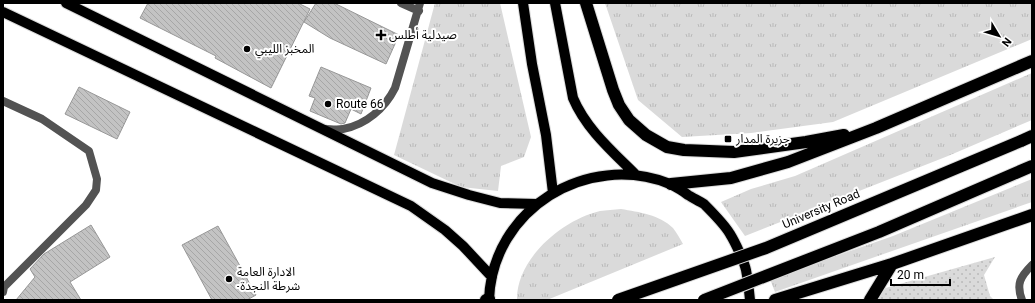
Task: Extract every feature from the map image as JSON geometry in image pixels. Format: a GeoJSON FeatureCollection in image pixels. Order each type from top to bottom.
{"type":"FeatureCollection","features":[{"type":"Feature","properties":{"kind":"highway"},"geometry":{"type":"LineString","coordinates":[[586,3],[619,106],[629,120],[646,135],[667,147],[684,150],[734,152],[806,142],[876,128]]}},
{"type":"Feature","properties":{"kind":"highway"},"geometry":{"type":"LineString","coordinates":[[671,184],[731,178],[788,162],[876,128],[1032,61]]}},
{"type":"Feature","properties":{"kind":"highway","name":"University Road"},"geometry":{"type":"LineString","coordinates":[[618,300],[766,248],[1027,139]]}},
{"type":"Feature","properties":{"kind":"highway"},"geometry":{"type":"LineString","coordinates":[[704,300],[879,232],[1032,166]]}},
{"type":"Feature","properties":{"kind":"highway"},"geometry":{"type":"LineString","coordinates":[[775,300],[892,264],[1032,215]]}},
{"type":"Feature","properties":{"kind":"highway"},"geometry":{"type":"LineString","coordinates":[[870,300],[892,264]]}},
{"type":"Feature","properties":{"kind":"main road"},"geometry":{"type":"LineString","coordinates":[[66,3],[432,183],[500,203],[537,204]]}},
{"type":"Feature","properties":{"kind":"main road"},"geometry":{"type":"LineString","coordinates":[[523,3],[532,64],[546,135],[553,193]]}},
{"type":"Feature","properties":{"kind":"main road"},"geometry":{"type":"LineString","coordinates":[[554,3],[573,98],[579,113],[615,154],[636,175]]}},
{"type":"Feature","properties":{"kind":"main road"},"geometry":{"type":"LineString","coordinates":[[3,12],[411,206],[445,230],[463,246],[492,277]]}},
{"type":"Feature","properties":{"kind":"main road"},"geometry":{"type":"LineString","coordinates":[[488,300],[492,277],[501,249],[517,225],[537,204],[553,193],[579,181],[608,175],[636,175],[671,184],[704,204],[730,233],[746,269],[750,300]]}},
{"type":"Feature","properties":{"kind":"street"},"geometry":{"type":"LineString","coordinates":[[321,129],[342,130],[359,125],[380,109],[391,96],[396,88],[420,7],[401,3]]}},
{"type":"Feature","properties":{"kind":"street"},"geometry":{"type":"LineString","coordinates":[[3,101],[42,119],[89,151],[97,179],[96,190],[86,205],[4,287],[3,292]]}},
{"type":"Feature","properties":{"kind":"street"},"geometry":{"type":"LineString","coordinates":[[1022,300],[1019,290],[1022,275],[1032,265]]}},
{"type":"Feature","properties":{"kind":"green space"},"geometry":{"type":"Polygon","coordinates":[[[435,3],[500,3],[531,137],[524,157],[501,166],[498,191],[461,187],[394,155],[435,3]]]}},
{"type":"Feature","properties":{"kind":"green space"},"geometry":{"type":"Polygon","coordinates":[[[605,3],[1032,3],[1032,39],[833,122],[751,133],[682,137],[638,100],[605,3]]]}},
{"type":"Feature","properties":{"kind":"green space"},"geometry":{"type":"Polygon","coordinates":[[[1032,73],[1032,120],[948,156],[745,236],[721,202],[751,189],[795,176],[1032,73]]]}},
{"type":"Feature","properties":{"kind":"green space"},"geometry":{"type":"Polygon","coordinates":[[[1032,179],[1032,202],[775,292],[770,279],[893,236],[1032,179]]]}},
{"type":"Feature","properties":{"kind":"green space"},"geometry":{"type":"Polygon","coordinates":[[[621,209],[635,211],[662,220],[673,228],[683,244],[547,300],[517,300],[519,285],[524,270],[533,256],[557,232],[585,216],[600,211],[621,209]]]}},
{"type":"Feature","properties":{"kind":"green space"},"geometry":{"type":"Polygon","coordinates":[[[995,257],[984,275],[990,296],[994,300],[877,300],[882,289],[995,257]]]}},
{"type":"Feature","properties":{"kind":"building"},"geometry":{"type":"Polygon","coordinates":[[[148,3],[298,3],[310,9],[271,88],[215,58],[216,56],[140,18],[148,3]]]}},
{"type":"Feature","properties":{"kind":"building"},"geometry":{"type":"Polygon","coordinates":[[[316,3],[334,3],[399,35],[386,64],[330,38],[304,22],[316,3]]]}},
{"type":"Feature","properties":{"kind":"building"},"geometry":{"type":"Polygon","coordinates":[[[321,67],[371,88],[361,114],[351,109],[345,123],[341,124],[310,111],[315,98],[309,96],[321,67]]]}},
{"type":"Feature","properties":{"kind":"building"},"geometry":{"type":"Polygon","coordinates":[[[79,87],[130,112],[117,139],[65,114],[79,87]]]}},
{"type":"Feature","properties":{"kind":"building"},"geometry":{"type":"Polygon","coordinates":[[[91,225],[110,257],[70,282],[81,300],[16,300],[35,277],[30,269],[44,254],[91,225]]]}},
{"type":"Feature","properties":{"kind":"building"},"geometry":{"type":"Polygon","coordinates":[[[218,226],[256,295],[247,300],[212,300],[182,245],[218,226]]]}},
{"type":"Feature","properties":{"kind":"place","name":"صيدلية أطلس"},"geometry":{"type":"Point","coordinates":[381,35]}},
{"type":"Feature","properties":{"kind":"place","name":"المخبز الليبي"},"geometry":{"type":"Point","coordinates":[247,49]}},
{"type":"Feature","properties":{"kind":"place","name":"Route 66"},"geometry":{"type":"Point","coordinates":[328,104]}},
{"type":"Feature","properties":{"kind":"place","name":"جزيرة المدار"},"geometry":{"type":"Point","coordinates":[728,139]}},
{"type":"Feature","properties":{"kind":"place","name":"الادارة العامة -شرطة النجدة"},"geometry":{"type":"Point","coordinates":[229,279]}}]}
